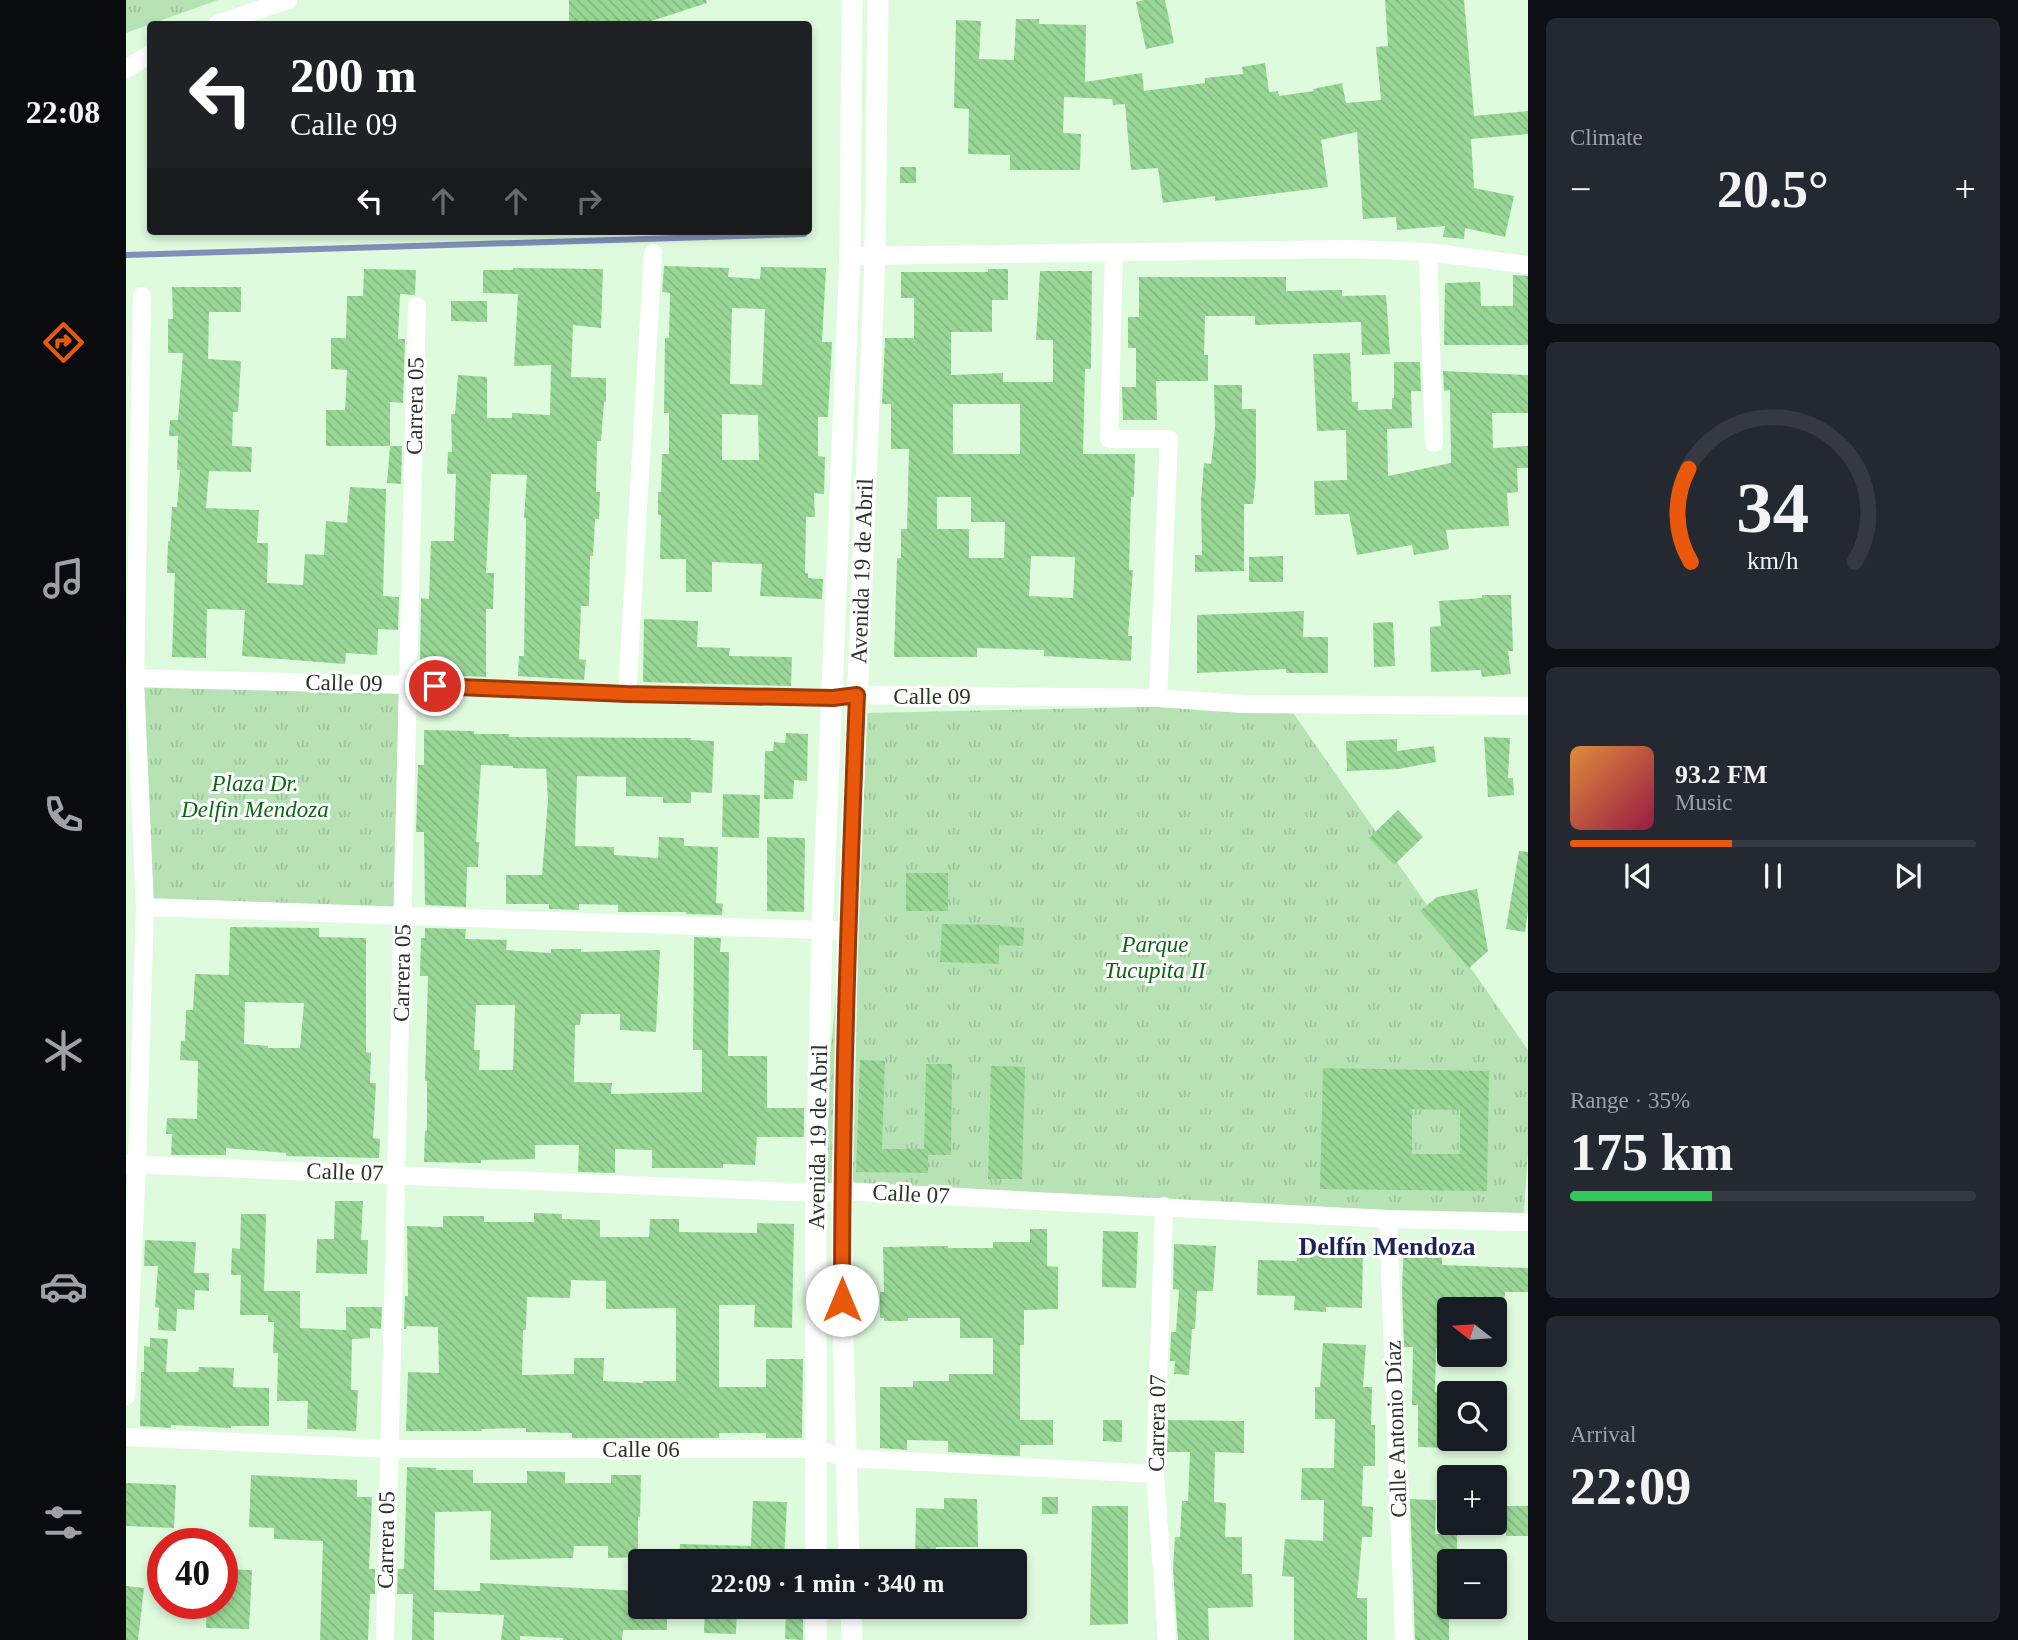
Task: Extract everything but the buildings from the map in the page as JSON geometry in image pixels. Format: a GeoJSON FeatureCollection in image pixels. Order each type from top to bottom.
{"type":"FeatureCollection","features":[{"type":"Feature","properties":{"kind":"street"},"geometry":{"type":"LineString","coordinates":[[226,21],[288,0]]}},
{"type":"Feature","properties":{"kind":"street","name":"Avenida 19 de Abril"},"geometry":{"type":"LineString","coordinates":[[816,1549],[816,1194],[822,931],[850,256],[852,0]]}},
{"type":"Feature","properties":{"kind":"street","name":"Avenida 19 de Abril"},"geometry":{"type":"LineString","coordinates":[[849,1549],[842,1191],[848,930],[875,255],[878,0]]}},
{"type":"Feature","properties":{"kind":"street"},"geometry":{"type":"LineString","coordinates":[[126,69],[147,56]]}},
{"type":"Feature","properties":{"kind":"street"},"geometry":{"type":"LineString","coordinates":[[850,256],[1351,249],[1428,252],[1528,265]]}},
{"type":"Feature","properties":{"kind":"street"},"geometry":{"type":"LineString","coordinates":[[1114,252],[1109,439],[1169,439],[1158,698]]}},
{"type":"Feature","properties":{"kind":"street"},"geometry":{"type":"LineString","coordinates":[[1428,252],[1434,443]]}},
{"type":"Feature","properties":{"kind":"street"},"geometry":{"type":"LineString","coordinates":[[627,694],[653,253]]}},
{"type":"Feature","properties":{"kind":"street"},"geometry":{"type":"LineString","coordinates":[[126,1396],[131,1164],[145,908],[130,679],[142,296]]}},
{"type":"Feature","properties":{"kind":"street","name":"Carrera 05"},"geometry":{"type":"LineString","coordinates":[[385,1640],[417,306]]}},
{"type":"Feature","properties":{"kind":"street","name":"Calle 09"},"geometry":{"type":"LineString","coordinates":[[130,679],[833,698],[857,695],[1158,698],[1242,704],[1528,706]]}},
{"type":"Feature","properties":{"kind":"street"},"geometry":{"type":"LineString","coordinates":[[145,908],[848,930]]}},
{"type":"Feature","properties":{"kind":"street","name":"Calle 07"},"geometry":{"type":"LineString","coordinates":[[131,1164],[816,1194],[842,1191],[1388,1219],[1528,1222]]}},
{"type":"Feature","properties":{"kind":"street","name":"Carrera 07"},"geometry":{"type":"LineString","coordinates":[[1164,1206],[1155,1474],[1167,1640]]}},
{"type":"Feature","properties":{"kind":"street","name":"Calle Antonio Díaz"},"geometry":{"type":"LineString","coordinates":[[1388,1219],[1404,1640]]}},
{"type":"Feature","properties":{"kind":"street","name":"Calle 06"},"geometry":{"type":"LineString","coordinates":[[126,1437],[388,1449],[816,1449],[846,1458],[1155,1474]]}},
{"type":"Feature","properties":{"kind":"street"},"geometry":{"type":"LineString","coordinates":[[816,1619],[816,1640]]}},
{"type":"Feature","properties":{"kind":"street"},"geometry":{"type":"LineString","coordinates":[[851,1619],[852,1640]]}},
{"type":"Feature","properties":{"kind":"green space"},"geometry":{"type":"Polygon","coordinates":[[[126,0],[218,0],[159,21],[147,21],[147,25],[126,33],[126,0]]]}},
{"type":"Feature","properties":{"kind":"green space","name":"Plaza Dr. Delfin Mendoza"},"geometry":{"type":"Polygon","coordinates":[[[135,679],[408,685],[403,916],[145,907],[135,679]]]}},
{"type":"Feature","properties":{"kind":"green space","name":"Parque Tucupita II"},"geometry":{"type":"Polygon","coordinates":[[[1287,704],[1528,1050],[1528,1154],[1523,1222],[816,1193],[865,713],[1287,704]]]}},
{"type":"Feature","properties":{"kind":"waterway"},"geometry":{"type":"LineString","coordinates":[[126,255],[772,235]]}},
{"type":"Feature","properties":{"kind":"district","name":"Delfín Mendoza"},"geometry":{"type":"Point","coordinates":[1387,1246]}},
{"type":"Feature","properties":{"kind":"route"},"geometry":{"type":"LineString","coordinates":[[435,686],[627,694],[833,698],[857,695],[848,930],[842,1300]]}}]}
